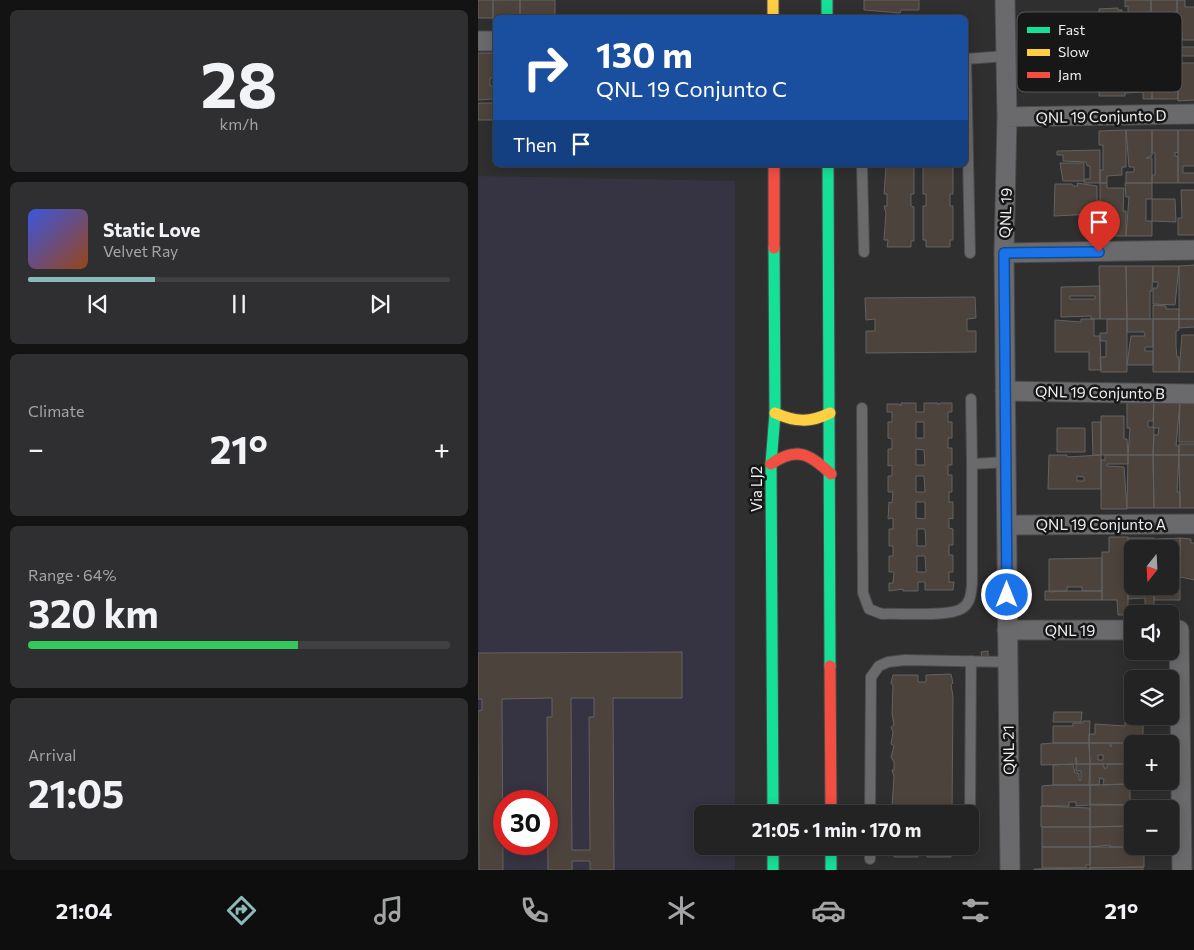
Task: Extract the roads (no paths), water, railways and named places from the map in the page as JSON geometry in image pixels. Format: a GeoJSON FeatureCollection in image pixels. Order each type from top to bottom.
{"type":"FeatureCollection","features":[{"type":"Feature","properties":{"kind":"main road"},"geometry":{"type":"LineString","coordinates":[[773,0],[773,15]]}},
{"type":"Feature","properties":{"kind":"main road"},"geometry":{"type":"LineString","coordinates":[[827,0],[827,15]]}},
{"type":"Feature","properties":{"kind":"main road","name":"Via LJ2"},"geometry":{"type":"LineString","coordinates":[[773,805],[771,464],[775,412],[774,167]]}},
{"type":"Feature","properties":{"kind":"main road"},"geometry":{"type":"LineString","coordinates":[[828,167],[831,474],[831,805]]}},
{"type":"Feature","properties":{"kind":"main road"},"geometry":{"type":"LineString","coordinates":[[775,412],[802,422],[818,420],[830,413]]}},
{"type":"Feature","properties":{"kind":"main road"},"geometry":{"type":"LineString","coordinates":[[771,464],[782,454],[793,452],[805,454],[818,461],[831,474]]}},
{"type":"Feature","properties":{"kind":"main road"},"geometry":{"type":"LineString","coordinates":[[773,855],[773,870]]}},
{"type":"Feature","properties":{"kind":"main road"},"geometry":{"type":"LineString","coordinates":[[831,855],[831,870]]}},
{"type":"Feature","properties":{"kind":"street","name":"QNL 19"},"geometry":{"type":"LineString","coordinates":[[1005,0],[1007,117],[1004,253],[1007,630],[1124,630]]}},
{"type":"Feature","properties":{"kind":"street"},"geometry":{"type":"LineString","coordinates":[[478,41],[493,41]]}},
{"type":"Feature","properties":{"kind":"street","name":"QNL 19 Conjunto D"},"geometry":{"type":"LineString","coordinates":[[1007,117],[1194,114]]}},
{"type":"Feature","properties":{"kind":"street"},"geometry":{"type":"LineString","coordinates":[[1004,253],[1194,250]]}},
{"type":"Feature","properties":{"kind":"street","name":"QNL 19 Conjunto B"},"geometry":{"type":"LineString","coordinates":[[1005,391],[1194,394]]}},
{"type":"Feature","properties":{"kind":"street","name":"QNL 19 Conjunto A"},"geometry":{"type":"LineString","coordinates":[[1007,525],[1194,524]]}},
{"type":"Feature","properties":{"kind":"street","name":"QNL 21"},"geometry":{"type":"LineString","coordinates":[[1007,630],[1010,870]]}},
{"type":"Feature","properties":{"kind":"street"},"geometry":{"type":"LineString","coordinates":[[1181,630],[1188,733],[1182,870]]}},
{"type":"Feature","properties":{"kind":"lane"},"geometry":{"type":"LineString","coordinates":[[968,60],[1006,56]]}},
{"type":"Feature","properties":{"kind":"lane"},"geometry":{"type":"LineString","coordinates":[[968,156],[970,253]]}},
{"type":"Feature","properties":{"kind":"lane"},"geometry":{"type":"LineString","coordinates":[[862,167],[864,252]]}},
{"type":"Feature","properties":{"kind":"lane"},"geometry":{"type":"LineString","coordinates":[[862,408],[863,593],[869,609],[882,614],[952,613],[968,604],[971,597],[971,399]]}},
{"type":"Feature","properties":{"kind":"lane"},"geometry":{"type":"LineString","coordinates":[[972,464],[1006,462]]}},
{"type":"Feature","properties":{"kind":"lane"},"geometry":{"type":"LineString","coordinates":[[870,805],[871,677],[879,666],[888,662],[905,660],[1007,662]]}},
{"type":"Feature","properties":{"kind":"lane"},"geometry":{"type":"LineString","coordinates":[[970,805],[971,661]]}}]}
